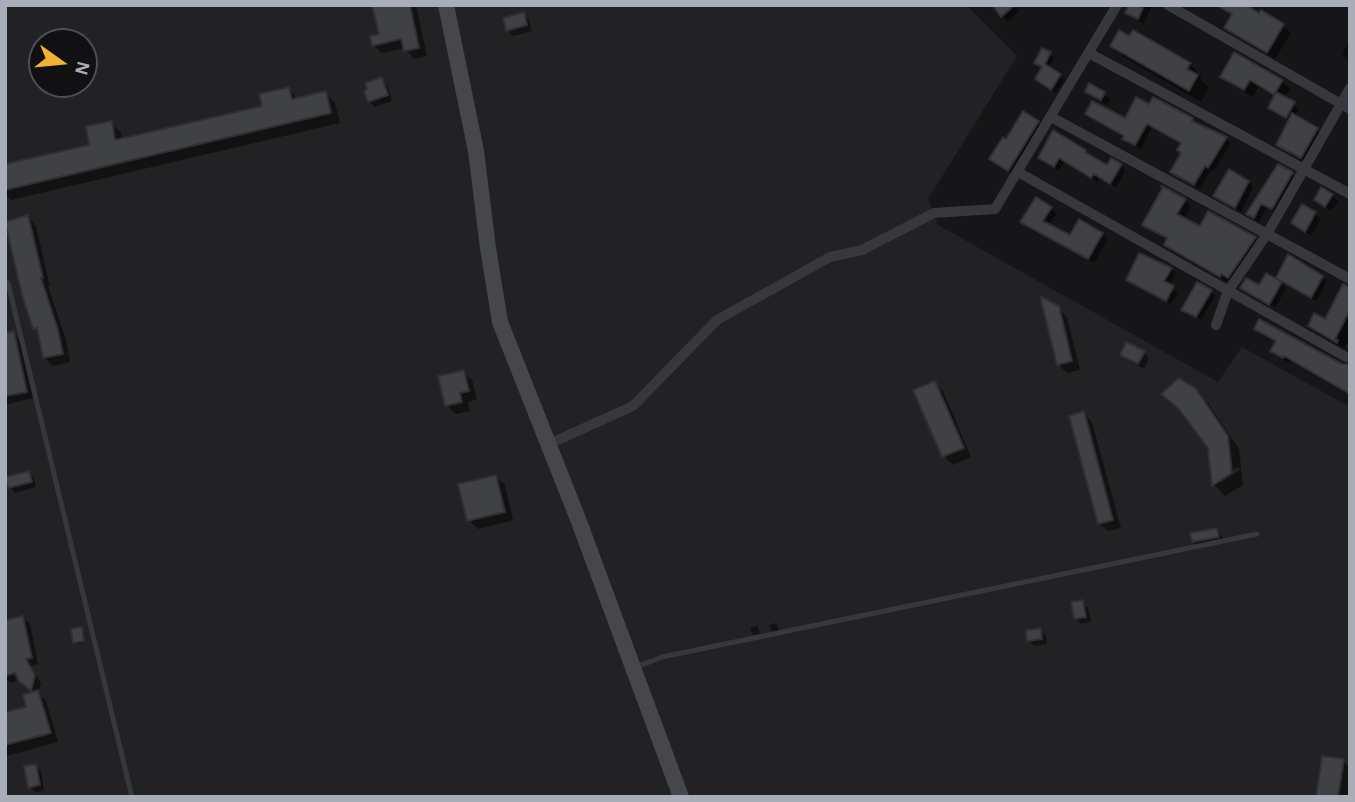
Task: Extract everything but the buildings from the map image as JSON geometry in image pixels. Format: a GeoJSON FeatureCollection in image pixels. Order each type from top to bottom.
{"type":"FeatureCollection","features":[{"type":"Feature","properties":{"kind":"main road"},"geometry":{"type":"LineString","coordinates":[[446,5],[476,150],[500,322],[681,797]]}},
{"type":"Feature","properties":{"kind":"street"},"geometry":{"type":"LineString","coordinates":[[548,444],[633,406],[717,320],[830,257],[862,250],[934,213],[995,209],[1117,5]]}},
{"type":"Feature","properties":{"kind":"street"},"geometry":{"type":"LineString","coordinates":[[1168,5],[1345,106]]}},
{"type":"Feature","properties":{"kind":"street"},"geometry":{"type":"LineString","coordinates":[[1089,53],[1350,194]]}},
{"type":"Feature","properties":{"kind":"street"},"geometry":{"type":"LineString","coordinates":[[1216,324],[1228,291],[1267,234],[1304,169],[1345,106],[1350,88]]}},
{"type":"Feature","properties":{"kind":"street"},"geometry":{"type":"LineString","coordinates":[[1051,117],[1350,279]]}},
{"type":"Feature","properties":{"kind":"street"},"geometry":{"type":"LineString","coordinates":[[1018,172],[1346,358]]}},
{"type":"Feature","properties":{"kind":"lane"},"geometry":{"type":"LineString","coordinates":[[8,283],[132,797]]}},
{"type":"Feature","properties":{"kind":"lane"},"geometry":{"type":"LineString","coordinates":[[633,668],[662,657],[1257,534]]}},
{"type":"Feature","properties":{"kind":"shaded area"},"geometry":{"type":"Polygon","coordinates":[[[5,5],[966,5],[1017,56],[928,199],[938,225],[1218,382],[1242,347],[1350,407],[1350,797],[5,797],[5,5]]]}}]}
